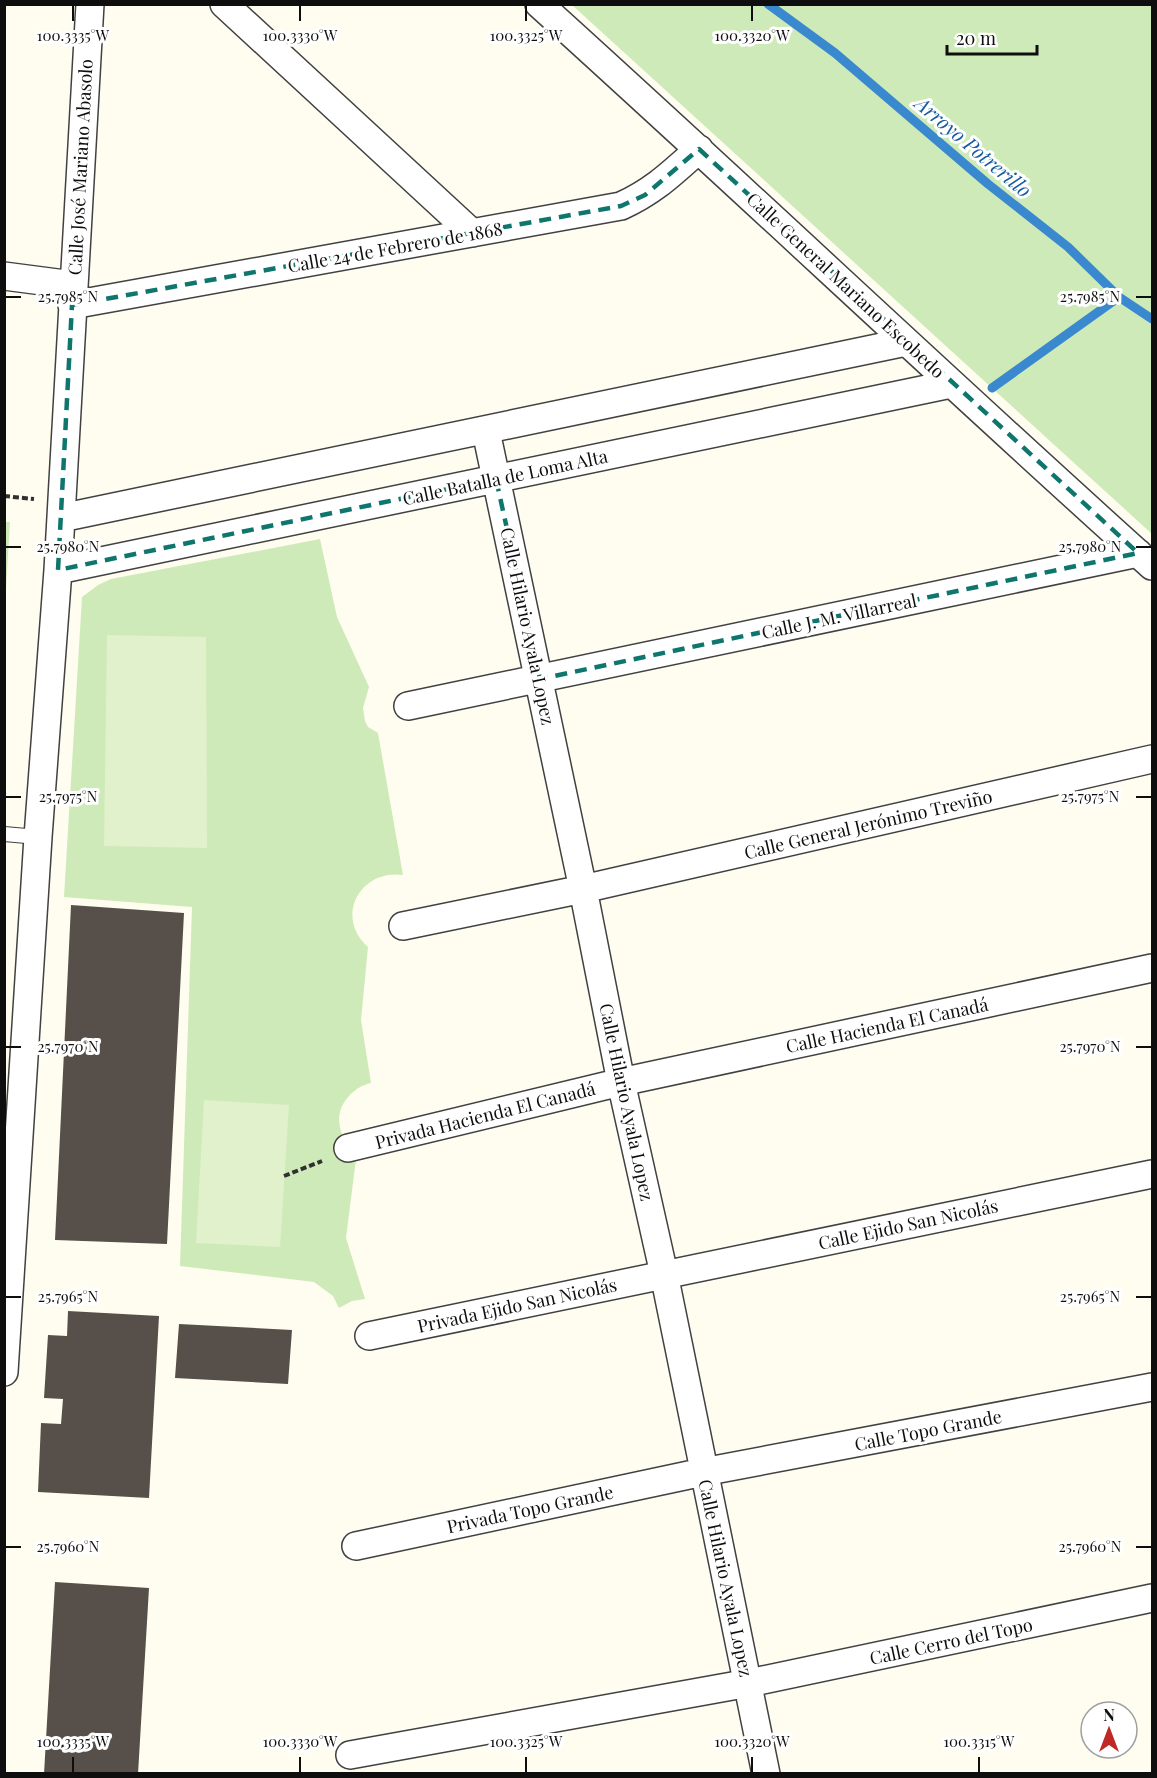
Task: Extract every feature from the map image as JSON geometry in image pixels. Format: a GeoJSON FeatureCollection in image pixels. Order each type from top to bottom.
{"type":"FeatureCollection","features":[{"type":"Feature","properties":{"kind":"street","name":"Calle José Mariano Abasolo"},"geometry":{"type":"LineString","coordinates":[[4,1372],[38,837],[58,570],[90,4]]}},
{"type":"Feature","properties":{"kind":"street"},"geometry":{"type":"LineString","coordinates":[[224,4],[472,233]]}},
{"type":"Feature","properties":{"kind":"street","name":"Calle General Mariano Escobedo"},"geometry":{"type":"LineString","coordinates":[[539,4],[1145,560]]}},
{"type":"Feature","properties":{"kind":"street","name":"Calle 24 de Febrero de 1868"},"geometry":{"type":"LineString","coordinates":[[4,276],[73,295],[472,233],[621,206],[645,195],[699,149]]}},
{"type":"Feature","properties":{"kind":"street"},"geometry":{"type":"LineString","coordinates":[[61,518],[906,342]]}},
{"type":"Feature","properties":{"kind":"street","name":"Calle Batalla de Loma Alta"},"geometry":{"type":"LineString","coordinates":[[58,570],[951,384]]}},
{"type":"Feature","properties":{"kind":"street","name":"Calle Hilario Ayala Lopez"},"geometry":{"type":"LineString","coordinates":[[486,431],[584,889],[621,1082],[664,1274],[766,1773]]}},
{"type":"Feature","properties":{"kind":"street","name":"Calle J. M. Villarreal"},"geometry":{"type":"LineString","coordinates":[[408,706],[1145,560]]}},
{"type":"Feature","properties":{"kind":"street","name":"Calle General Jerónimo Treviño"},"geometry":{"type":"LineString","coordinates":[[403,926],[584,889],[1152,759]]}},
{"type":"Feature","properties":{"kind":"street","name":"Calle Hacienda El Canadá"},"geometry":{"type":"LineString","coordinates":[[621,1082],[1152,968]]}},
{"type":"Feature","properties":{"kind":"street","name":"Privada Hacienda El Canadá"},"geometry":{"type":"LineString","coordinates":[[348,1148],[621,1082]]}},
{"type":"Feature","properties":{"kind":"street","name":"Calle Ejido San Nicolás"},"geometry":{"type":"LineString","coordinates":[[664,1274],[1152,1174]]}},
{"type":"Feature","properties":{"kind":"street","name":"Privada Ejido San Nicolás"},"geometry":{"type":"LineString","coordinates":[[369,1335],[664,1274]]}},
{"type":"Feature","properties":{"kind":"street","name":"Calle Topo Grande"},"geometry":{"type":"LineString","coordinates":[[703,1473],[1152,1387]]}},
{"type":"Feature","properties":{"kind":"street","name":"Privada Topo Grande"},"geometry":{"type":"LineString","coordinates":[[356,1546],[703,1473]]}},
{"type":"Feature","properties":{"kind":"street","name":"Calle Cerro del Topo"},"geometry":{"type":"LineString","coordinates":[[350,1755],[749,1683],[1152,1598]]}},
{"type":"Feature","properties":{"kind":"lane"},"geometry":{"type":"LineString","coordinates":[[4,834],[38,837]]}},
{"type":"Feature","properties":{"kind":"path"},"geometry":{"type":"LineString","coordinates":[[284,1176],[312,1166],[348,1148]]}},
{"type":"Feature","properties":{"kind":"highlighted area"},"geometry":{"type":"Polygon","coordinates":[[[699,149],[1138,553],[540,679],[496,479],[58,570],[72,305],[621,206],[645,195],[699,149]]]}},
{"type":"Feature","properties":{"kind":"green space"},"geometry":{"type":"Polygon","coordinates":[[[572,5],[1152,5],[1152,534],[572,5]]]}},
{"type":"Feature","properties":{"kind":"green space"},"geometry":{"type":"Polygon","coordinates":[[[5,522],[10,522],[4,605],[5,522]]]}},
{"type":"Feature","properties":{"kind":"green space"},"geometry":{"type":"Polygon","coordinates":[[[320,539],[337,617],[369,687],[363,708],[365,721],[368,727],[378,733],[403,875],[388,875],[364,887],[353,909],[353,922],[358,935],[368,947],[361,1020],[371,1083],[350,1095],[340,1111],[339,1119],[342,1135],[356,1159],[346,1238],[365,1299],[352,1301],[339,1308],[333,1296],[314,1282],[180,1266],[192,907],[64,897],[82,597],[111,579],[320,539]]]}},
{"type":"Feature","properties":{"kind":"green space"},"geometry":{"type":"Polygon","coordinates":[[[107,635],[206,637],[207,848],[104,846],[107,635]]]}},
{"type":"Feature","properties":{"kind":"green space"},"geometry":{"type":"Polygon","coordinates":[[[204,1100],[289,1105],[280,1247],[196,1243],[204,1100]]]}},
{"type":"Feature","properties":{"kind":"building"},"geometry":{"type":"Polygon","coordinates":[[[71,905],[184,913],[167,1244],[55,1240],[71,905]]]}},
{"type":"Feature","properties":{"kind":"building"},"geometry":{"type":"Polygon","coordinates":[[[68,1311],[159,1316],[149,1498],[38,1492],[41,1423],[61,1424],[63,1399],[44,1398],[48,1335],[67,1336],[68,1311]]]}},
{"type":"Feature","properties":{"kind":"building"},"geometry":{"type":"Polygon","coordinates":[[[179,1324],[292,1330],[288,1384],[175,1378],[179,1324]]]}},
{"type":"Feature","properties":{"kind":"building"},"geometry":{"type":"Polygon","coordinates":[[[55,1582],[149,1588],[138,1774],[44,1774],[55,1582]]]}},
{"type":"Feature","properties":{"kind":"waterway","name":"Arroyo Potrerillo"},"geometry":{"type":"LineString","coordinates":[[768,4],[835,53],[988,184],[1068,247],[1119,297],[1152,319]]}},
{"type":"Feature","properties":{"kind":"waterway"},"geometry":{"type":"LineString","coordinates":[[992,388],[1119,297]]}}]}
